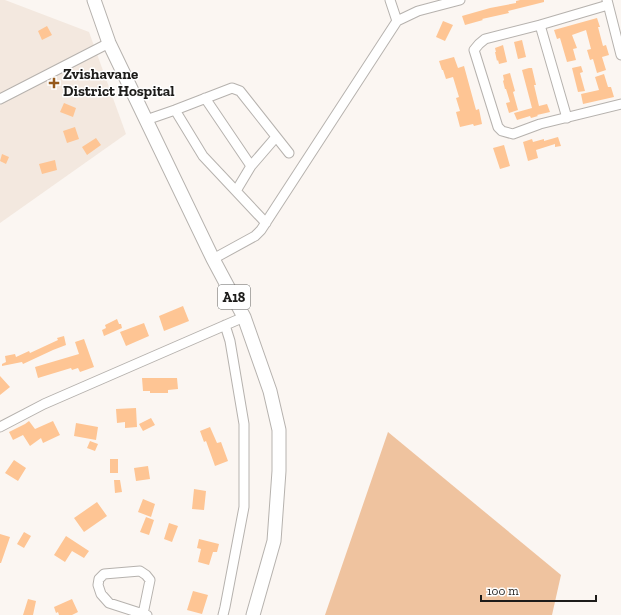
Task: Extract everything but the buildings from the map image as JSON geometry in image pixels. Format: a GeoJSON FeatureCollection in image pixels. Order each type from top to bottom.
{"type":"FeatureCollection","features":[{"type":"Feature","properties":{"kind":"highway","name":"A18"},"geometry":{"type":"LineString","coordinates":[[94,0],[109,43],[213,258],[244,317],[270,391],[279,430],[279,471],[274,542],[253,615]]}},
{"type":"Feature","properties":{"kind":"street"},"geometry":{"type":"LineString","coordinates":[[390,0],[397,21]]}},
{"type":"Feature","properties":{"kind":"street"},"geometry":{"type":"LineString","coordinates":[[213,258],[255,236],[261,230],[397,21],[418,11],[453,1]]}},
{"type":"Feature","properties":{"kind":"street"},"geometry":{"type":"LineString","coordinates":[[621,51],[607,3],[540,25],[485,39],[474,50],[498,127],[502,131],[513,134],[540,124],[621,104]]}},
{"type":"Feature","properties":{"kind":"street"},"geometry":{"type":"LineString","coordinates":[[540,25],[566,118]]}},
{"type":"Feature","properties":{"kind":"street"},"geometry":{"type":"LineString","coordinates":[[0,99],[109,43]]}},
{"type":"Feature","properties":{"kind":"street"},"geometry":{"type":"LineString","coordinates":[[146,120],[232,88],[240,91],[288,152]]}},
{"type":"Feature","properties":{"kind":"street"},"geometry":{"type":"LineString","coordinates":[[205,98],[251,166]]}},
{"type":"Feature","properties":{"kind":"street"},"geometry":{"type":"LineString","coordinates":[[175,110],[203,156],[266,223]]}},
{"type":"Feature","properties":{"kind":"street"},"geometry":{"type":"LineString","coordinates":[[236,191],[251,166],[276,137]]}},
{"type":"Feature","properties":{"kind":"street"},"geometry":{"type":"LineString","coordinates":[[0,427],[44,404],[244,317]]}},
{"type":"Feature","properties":{"kind":"street"},"geometry":{"type":"LineString","coordinates":[[222,615],[225,607],[244,507],[244,424],[230,341],[224,325]]}},
{"type":"Feature","properties":{"kind":"street"},"geometry":{"type":"LineString","coordinates":[[140,571],[146,575],[150,580],[145,614],[109,603],[101,594],[98,585],[99,579],[104,574],[140,571]]}},
{"type":"Feature","properties":{"kind":"shaded area","name":"Zvishavane District Hospital"},"geometry":{"type":"Polygon","coordinates":[[[0,0],[5,0],[89,32],[126,134],[0,223],[0,0]]]}},
{"type":"Feature","properties":{"kind":"shaded area"},"geometry":{"type":"Polygon","coordinates":[[[388,432],[561,575],[552,615],[325,615],[388,432]]]}},
{"type":"Feature","properties":{"kind":"place","name":"Zvishavane District Hospital"},"geometry":{"type":"Point","coordinates":[54,83]}}]}
